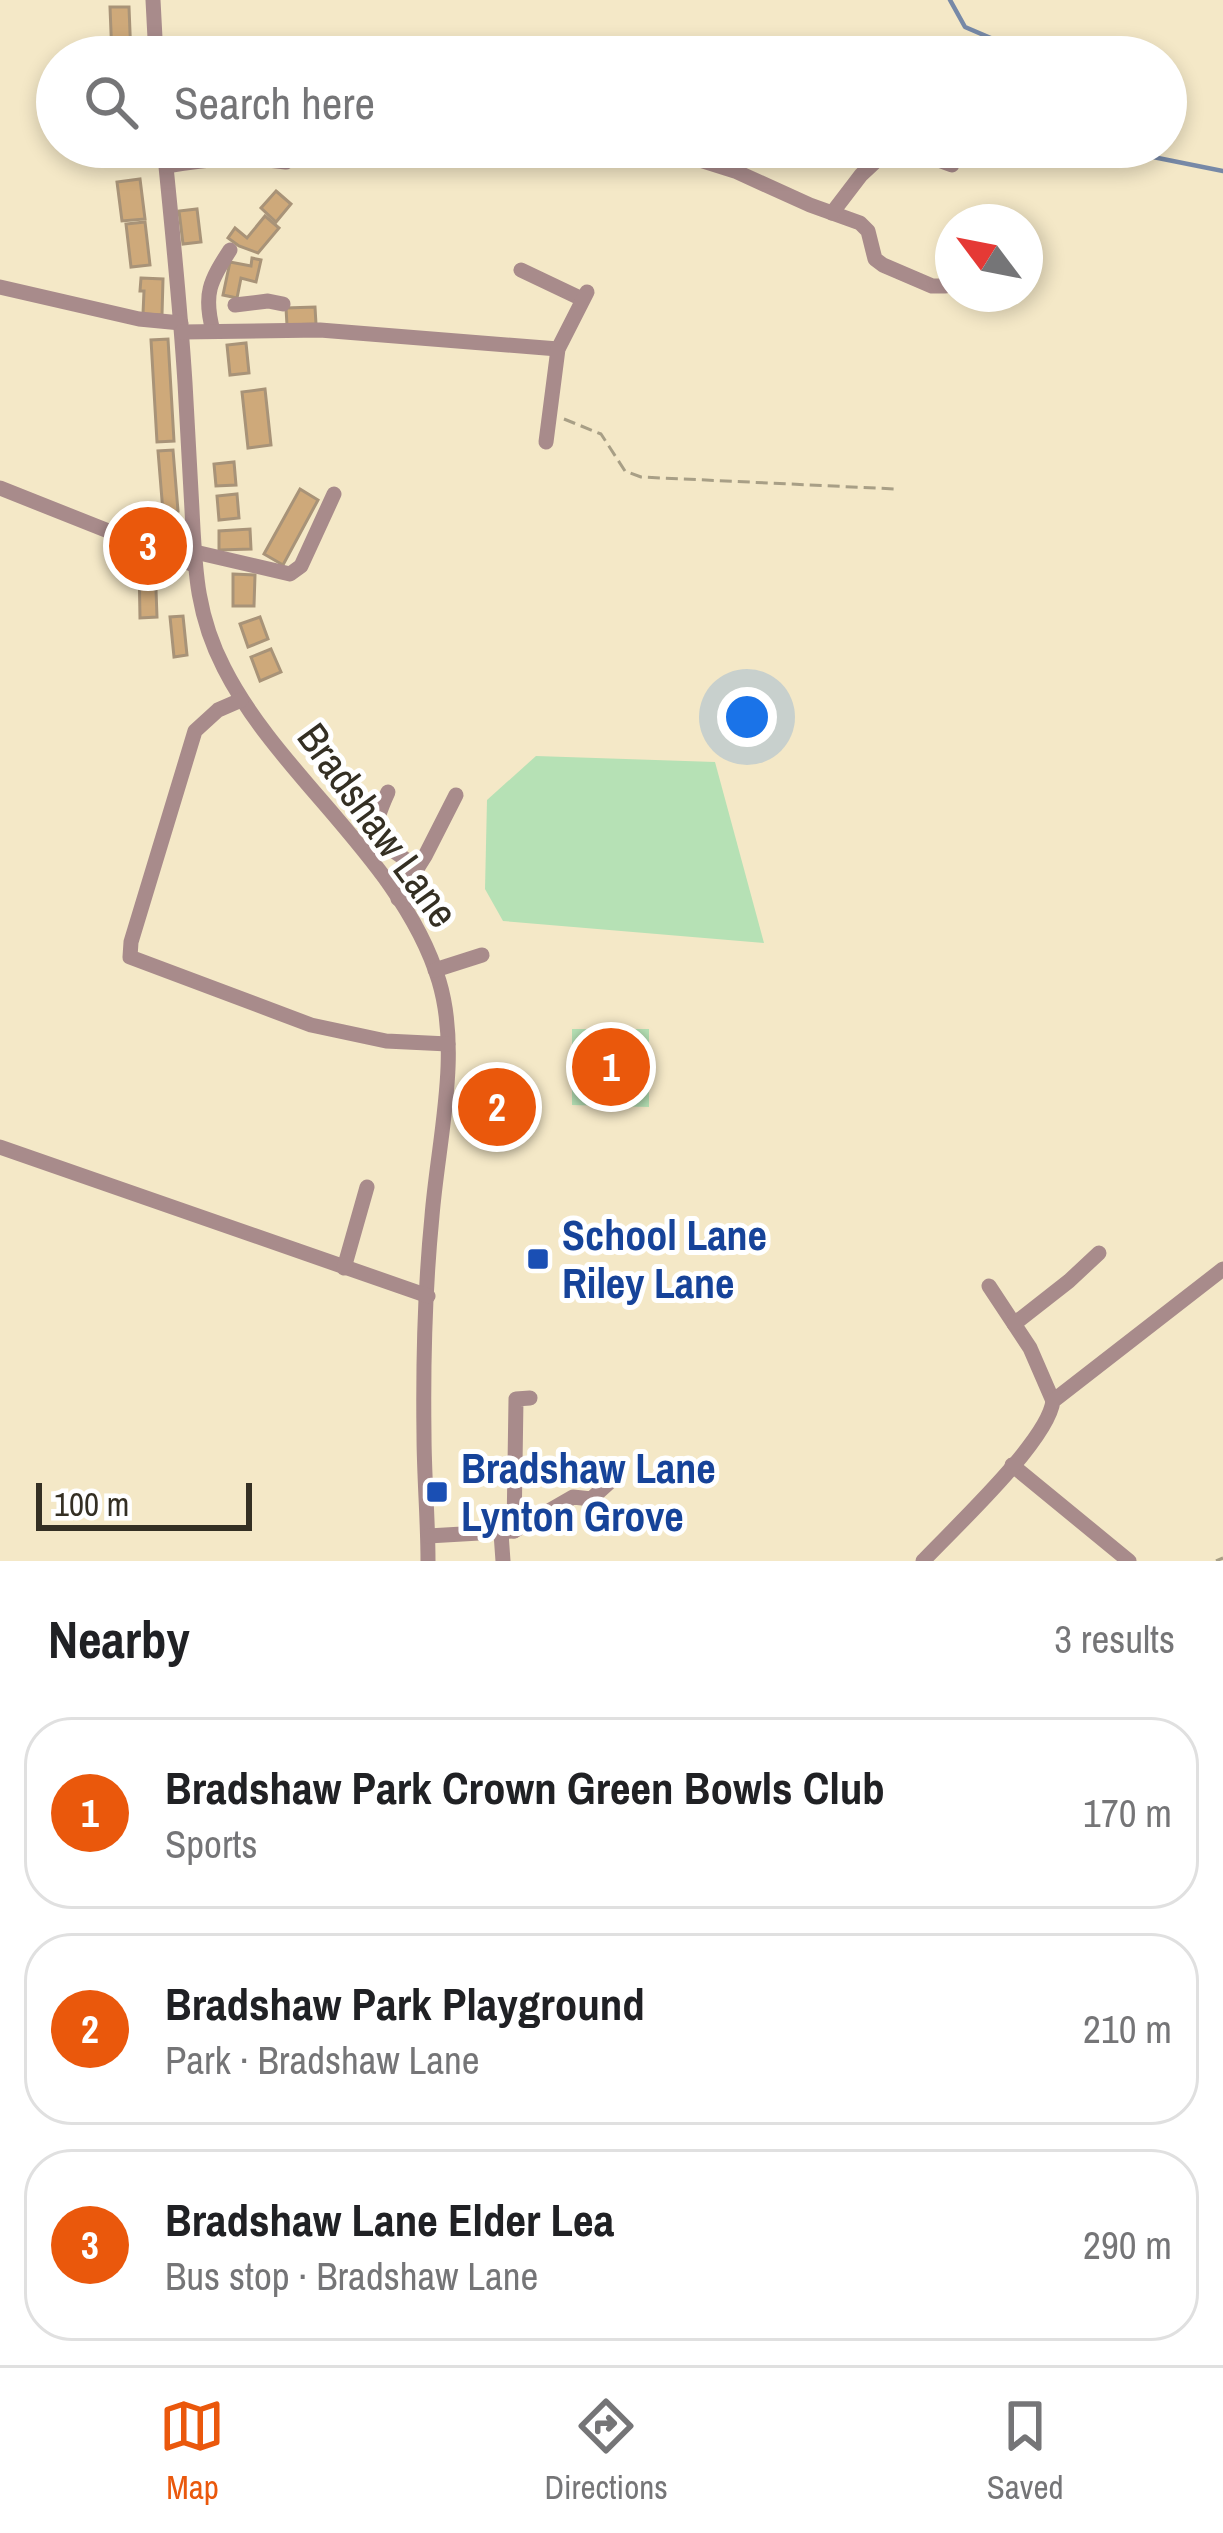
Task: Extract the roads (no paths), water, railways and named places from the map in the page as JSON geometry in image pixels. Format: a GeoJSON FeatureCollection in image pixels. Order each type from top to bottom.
{"type":"FeatureCollection","features":[{"type":"Feature","properties":{"kind":"street"},"geometry":{"type":"LineString","coordinates":[[154,0],[155,36]]}},
{"type":"Feature","properties":{"kind":"street","name":"Bradshaw Lane"},"geometry":{"type":"LineString","coordinates":[[165,168],[182,327],[194,558],[202,618],[241,700],[358,844],[424,941],[448,1019],[428,1296],[424,1438],[428,1561]]}},
{"type":"Feature","properties":{"kind":"street"},"geometry":{"type":"LineString","coordinates":[[726,168],[860,223],[868,231],[875,259],[935,286]]}},
{"type":"Feature","properties":{"kind":"street"},"geometry":{"type":"LineString","coordinates":[[832,213],[868,168]]}},
{"type":"Feature","properties":{"kind":"street"},"geometry":{"type":"LineString","coordinates":[[213,331],[207,299],[211,280],[230,250]]}},
{"type":"Feature","properties":{"kind":"street"},"geometry":{"type":"LineString","coordinates":[[521,270],[585,295],[557,349],[546,442]]}},
{"type":"Feature","properties":{"kind":"street"},"geometry":{"type":"LineString","coordinates":[[0,287],[213,331],[320,330],[557,349]]}},
{"type":"Feature","properties":{"kind":"street"},"geometry":{"type":"LineString","coordinates":[[235,305],[275,302],[265,330]]}},
{"type":"Feature","properties":{"kind":"street"},"geometry":{"type":"LineString","coordinates":[[0,488],[194,558],[290,574],[302,566],[334,494]]}},
{"type":"Feature","properties":{"kind":"street"},"geometry":{"type":"LineString","coordinates":[[241,700],[205,720],[191,740],[130,957],[311,1024],[386,1041],[448,1044]]}},
{"type":"Feature","properties":{"kind":"street"},"geometry":{"type":"LineString","coordinates":[[388,792],[375,830],[418,868]]}},
{"type":"Feature","properties":{"kind":"street"},"geometry":{"type":"LineString","coordinates":[[398,899],[456,795]]}},
{"type":"Feature","properties":{"kind":"street"},"geometry":{"type":"LineString","coordinates":[[435,970],[482,955]]}},
{"type":"Feature","properties":{"kind":"street"},"geometry":{"type":"LineString","coordinates":[[0,1147],[428,1296]]}},
{"type":"Feature","properties":{"kind":"street"},"geometry":{"type":"LineString","coordinates":[[344,1268],[367,1187]]}},
{"type":"Feature","properties":{"kind":"street"},"geometry":{"type":"LineString","coordinates":[[1014,1324],[1100,1253]]}},
{"type":"Feature","properties":{"kind":"street"},"geometry":{"type":"LineString","coordinates":[[923,1561],[1012,1466],[1052,1409],[1223,1269]]}},
{"type":"Feature","properties":{"kind":"street"},"geometry":{"type":"LineString","coordinates":[[989,1286],[1034,1355],[1052,1409]]}},
{"type":"Feature","properties":{"kind":"street"},"geometry":{"type":"LineString","coordinates":[[503,1561],[516,1399],[530,1398]]}},
{"type":"Feature","properties":{"kind":"street"},"geometry":{"type":"LineString","coordinates":[[1012,1466],[1129,1561]]}},
{"type":"Feature","properties":{"kind":"street"},"geometry":{"type":"LineString","coordinates":[[428,1536],[507,1532],[573,1497],[591,1499],[612,1480]]}},
{"type":"Feature","properties":{"kind":"waterway"},"geometry":{"type":"LineString","coordinates":[[950,0],[965,27],[986,36]]}},
{"type":"Feature","properties":{"kind":"waterway"},"geometry":{"type":"LineString","coordinates":[[1187,164],[1223,171]]}},
{"type":"Feature","properties":{"kind":"place","name":"Bradshaw Lane Elder Lea"},"geometry":{"type":"Point","coordinates":[148,546]}},
{"type":"Feature","properties":{"kind":"place","name":"Bradshaw Park Crown Green Bowls Club"},"geometry":{"type":"Point","coordinates":[611,1067]}},
{"type":"Feature","properties":{"kind":"place","name":"Bradshaw Park Playground"},"geometry":{"type":"Point","coordinates":[497,1107]}},
{"type":"Feature","properties":{"kind":"place","name":"School Lane Riley Lane"},"geometry":{"type":"Point","coordinates":[538,1259]}},
{"type":"Feature","properties":{"kind":"place","name":"Bradshaw Lane Lynton Grove"},"geometry":{"type":"Point","coordinates":[437,1492]}}]}
